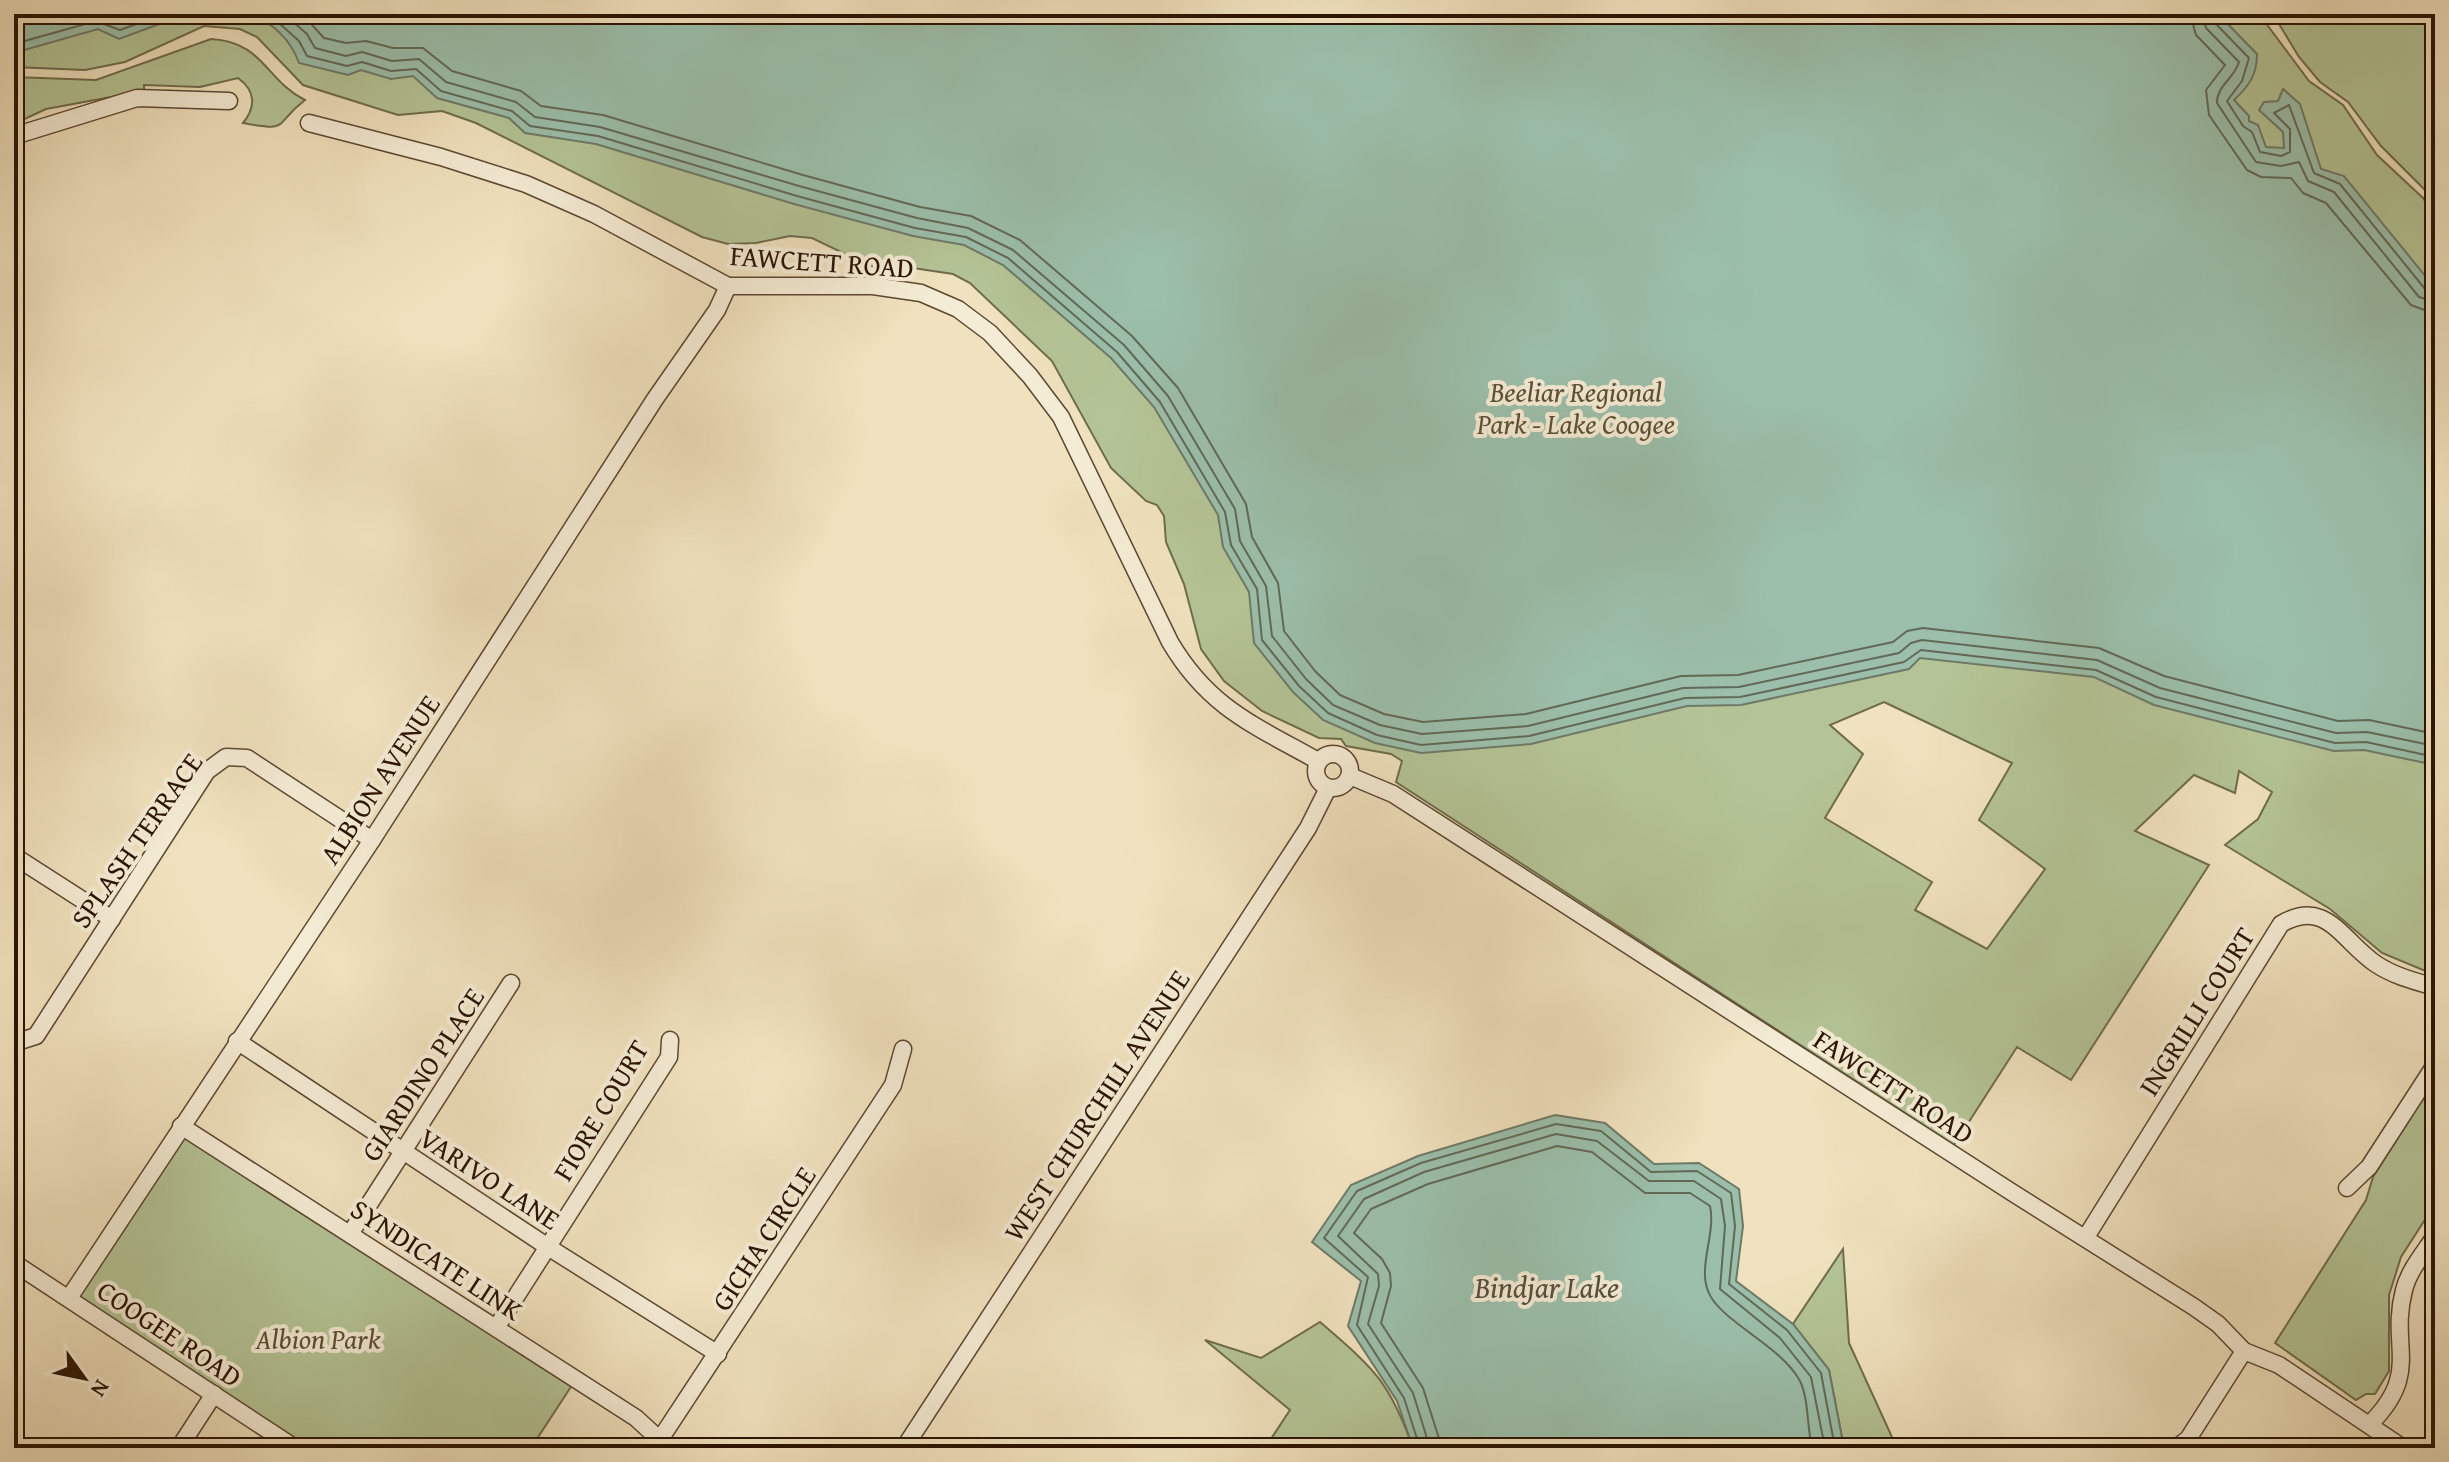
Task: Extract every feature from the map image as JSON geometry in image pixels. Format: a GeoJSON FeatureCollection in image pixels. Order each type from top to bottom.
{"type":"FeatureCollection","features":[{"type":"Feature","properties":{"kind":"street"},"geometry":{"type":"LineString","coordinates":[[14,136],[137,98],[229,101]]}},
{"type":"Feature","properties":{"kind":"street","name":"FAWCETT ROAD"},"geometry":{"type":"LineString","coordinates":[[309,123],[441,157],[526,184],[594,214],[728,286],[873,286],[921,293],[958,309],[990,333],[1030,376],[1061,417],[1189,675],[1235,715],[1318,761]]}},
{"type":"Feature","properties":{"kind":"street","name":"ALBION AVENUE"},"geometry":{"type":"LineString","coordinates":[[69,1298],[372,840],[655,399],[717,310],[728,286]]}},
{"type":"Feature","properties":{"kind":"street"},"geometry":{"type":"LineString","coordinates":[[1328,754],[1340,754],[1348,762],[1350,776],[1341,786],[1328,788],[1317,778],[1318,761],[1328,754]]}},
{"type":"Feature","properties":{"kind":"street","name":"SPLASH TERRACE"},"geometry":{"type":"LineString","coordinates":[[14,1043],[36,1036],[207,771],[226,757],[247,758],[372,840]]}},
{"type":"Feature","properties":{"kind":"street","name":"FAWCETT ROAD"},"geometry":{"type":"LineString","coordinates":[[1350,776],[1393,794],[2086,1237],[2218,1324],[2244,1351],[2279,1365],[2403,1448]]}},
{"type":"Feature","properties":{"kind":"street","name":"WEST CHURCHILL AVENUE"},"geometry":{"type":"LineString","coordinates":[[904,1448],[1308,828],[1328,788]]}},
{"type":"Feature","properties":{"kind":"street"},"geometry":{"type":"LineString","coordinates":[[14,856],[112,919]]}},
{"type":"Feature","properties":{"kind":"street","name":"INGRILLI COURT"},"geometry":{"type":"LineString","coordinates":[[2086,1237],[2281,924],[2295,915],[2311,914],[2325,919],[2373,962],[2393,974],[2435,987]]}},
{"type":"Feature","properties":{"kind":"street","name":"GIARDINO PLACE"},"geometry":{"type":"LineString","coordinates":[[350,1234],[511,983]]}},
{"type":"Feature","properties":{"kind":"street","name":"FIORE COURT"},"geometry":{"type":"LineString","coordinates":[[496,1328],[669,1057],[670,1040]]}},
{"type":"Feature","properties":{"kind":"street","name":"VARIVO LANE"},"geometry":{"type":"LineString","coordinates":[[237,1041],[548,1247],[718,1354]]}},
{"type":"Feature","properties":{"kind":"street","name":"GICHA CIRCLE"},"geometry":{"type":"LineString","coordinates":[[658,1444],[893,1085],[903,1049]]}},
{"type":"Feature","properties":{"kind":"street"},"geometry":{"type":"LineString","coordinates":[[2347,1188],[2369,1167],[2435,1065]]}},
{"type":"Feature","properties":{"kind":"street","name":"SYNDICATE LINK"},"geometry":{"type":"LineString","coordinates":[[181,1126],[636,1418],[658,1444]]}},
{"type":"Feature","properties":{"kind":"street"},"geometry":{"type":"LineString","coordinates":[[2370,1424],[2385,1409],[2402,1378],[2404,1290],[2435,1236]]}},
{"type":"Feature","properties":{"kind":"street","name":"COOGEE ROAD"},"geometry":{"type":"LineString","coordinates":[[14,1263],[295,1448]]}},
{"type":"Feature","properties":{"kind":"street"},"geometry":{"type":"LineString","coordinates":[[2176,1448],[2188,1439],[2244,1351]]}},
{"type":"Feature","properties":{"kind":"street"},"geometry":{"type":"LineString","coordinates":[[179,1448],[214,1394]]}},
{"type":"Feature","properties":{"kind":"green space","name":"Beeliar Regional Park - Lake Coogee"},"geometry":{"type":"Polygon","coordinates":[[[14,14],[2259,14],[2309,81],[2343,105],[2377,155],[2423,198],[2435,216],[2435,975],[2382,953],[2330,909],[2225,845],[2258,819],[2272,792],[2239,771],[2235,793],[2194,775],[2135,831],[2209,865],[2071,1080],[2017,1047],[1954,1145],[1396,782],[1402,761],[1391,754],[1346,746],[1341,739],[1319,738],[1262,711],[1224,681],[1201,649],[1184,584],[1166,542],[1164,516],[1157,505],[1146,501],[1111,468],[1052,361],[970,283],[953,274],[870,266],[812,238],[790,236],[756,243],[728,244],[702,237],[476,123],[442,111],[398,115],[303,85],[257,37],[240,29],[204,26],[125,62],[85,70],[14,67],[14,14]],[[1884,702],[1830,725],[1863,754],[1825,818],[1932,882],[1915,910],[1987,949],[2045,869],[1979,820],[2012,763],[1884,702]]]}},
{"type":"Feature","properties":{"kind":"green space"},"geometry":{"type":"Polygon","coordinates":[[[2273,14],[2435,14],[2435,200],[2381,146],[2348,102],[2320,82],[2299,57],[2273,14]]]}},
{"type":"Feature","properties":{"kind":"green space"},"geometry":{"type":"Polygon","coordinates":[[[211,39],[229,42],[253,54],[280,82],[305,100],[280,124],[269,127],[243,123],[252,99],[248,88],[238,78],[200,87],[144,85],[144,91],[46,109],[14,124],[14,77],[96,80],[211,39]]]}},
{"type":"Feature","properties":{"kind":"green space"},"geometry":{"type":"Polygon","coordinates":[[[2435,1079],[2435,1204],[2401,1257],[2389,1295],[2389,1371],[2375,1394],[2366,1394],[2356,1400],[2275,1343],[2366,1200],[2373,1177],[2435,1079]]]}},
{"type":"Feature","properties":{"kind":"green space","name":"Albion Park"},"geometry":{"type":"Polygon","coordinates":[[[181,1126],[576,1379],[531,1448],[295,1448],[69,1298],[181,1126]]]}},
{"type":"Feature","properties":{"kind":"green space"},"geometry":{"type":"Polygon","coordinates":[[[1843,1249],[1849,1343],[1897,1448],[1844,1448],[1829,1370],[1793,1324],[1843,1249]]]}},
{"type":"Feature","properties":{"kind":"green space"},"geometry":{"type":"Polygon","coordinates":[[[1320,1322],[1366,1364],[1387,1390],[1413,1448],[1265,1448],[1290,1410],[1205,1340],[1261,1358],[1320,1322]]]}},
{"type":"Feature","properties":{"kind":"water"},"geometry":{"type":"Polygon","coordinates":[[[14,14],[202,14],[162,23],[119,39],[98,29],[14,53],[14,14]]]}},
{"type":"Feature","properties":{"kind":"water","name":"Beeliar Regional Park - Lake Coogee"},"geometry":{"type":"Polygon","coordinates":[[[247,14],[2218,14],[2257,54],[2251,80],[2234,100],[2249,116],[2249,121],[2258,125],[2266,147],[2284,148],[2283,132],[2259,110],[2264,102],[2278,101],[2283,89],[2300,104],[2321,169],[2344,176],[2435,288],[2435,765],[2364,750],[2334,751],[2154,705],[2094,677],[1920,658],[1909,669],[1741,705],[1687,706],[1531,744],[1421,753],[1375,743],[1323,720],[1293,692],[1254,643],[1249,592],[1223,547],[1218,515],[1154,407],[1111,358],[1003,265],[964,245],[913,236],[794,204],[596,144],[525,133],[509,118],[437,98],[413,76],[391,79],[361,70],[348,75],[299,63],[291,46],[279,32],[247,14]]]}},
{"type":"Feature","properties":{"kind":"water","name":"Bindjar Lake"},"geometry":{"type":"Polygon","coordinates":[[[1555,1115],[1605,1123],[1654,1164],[1699,1163],[1739,1189],[1743,1226],[1736,1281],[1793,1324],[1829,1370],[1844,1448],[1413,1448],[1397,1401],[1348,1326],[1361,1281],[1312,1242],[1351,1185],[1418,1156],[1555,1115]]]}}]}
